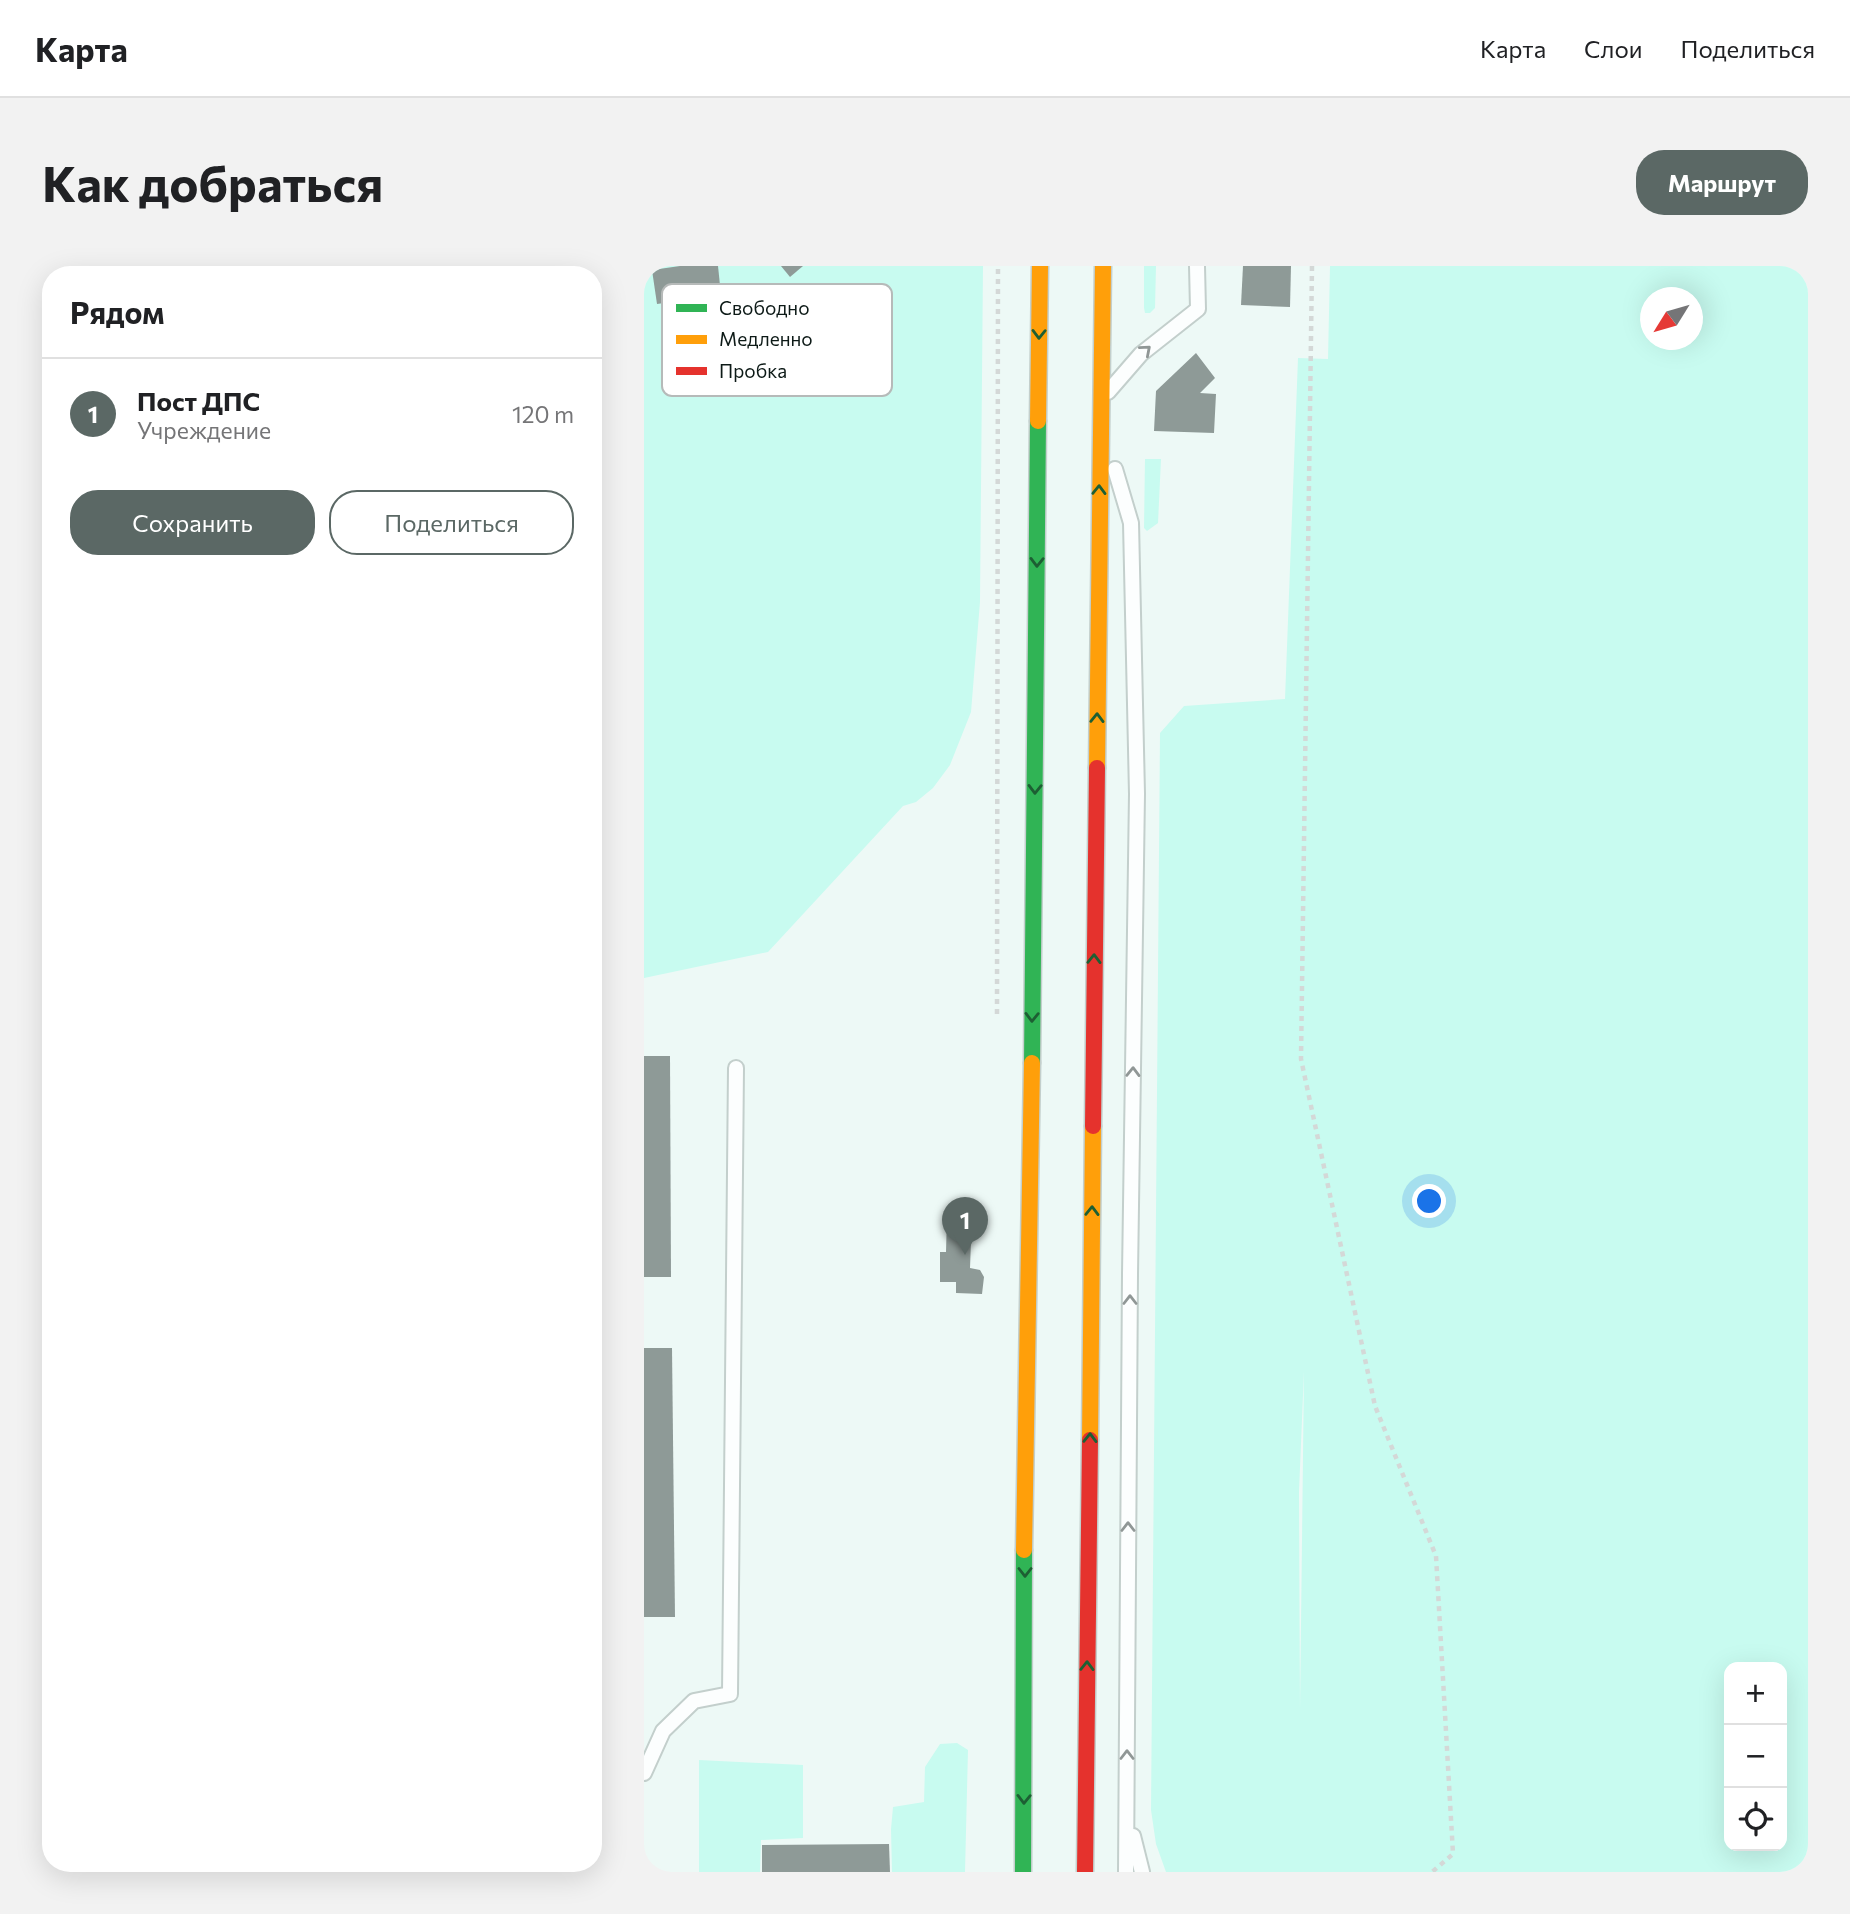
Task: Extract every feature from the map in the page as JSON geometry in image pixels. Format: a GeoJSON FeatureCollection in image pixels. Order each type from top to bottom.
{"type":"FeatureCollection","features":[{"type":"Feature","properties":{"kind":"highway"},"geometry":{"type":"LineString","coordinates":[[1023,1872],[1024,1503],[1040,266]]}},
{"type":"Feature","properties":{"kind":"highway"},"geometry":{"type":"LineString","coordinates":[[1085,1872],[1103,266]]}},
{"type":"Feature","properties":{"kind":"lane"},"geometry":{"type":"LineString","coordinates":[[1101,401],[1141,354],[1198,309],[1198,266]]}},
{"type":"Feature","properties":{"kind":"lane"},"geometry":{"type":"LineString","coordinates":[[1100,421],[1131,523],[1138,793],[1130,1274],[1126,1872]]}},
{"type":"Feature","properties":{"kind":"lane"},"geometry":{"type":"LineString","coordinates":[[644,1773],[663,1731],[694,1702],[730,1694],[736,1068]]}},
{"type":"Feature","properties":{"kind":"lane"},"geometry":{"type":"LineString","coordinates":[[1126,1801],[1142,1872]]}},
{"type":"Feature","properties":{"kind":"path"},"geometry":{"type":"LineString","coordinates":[[1312,266],[1301,1059],[1375,1406],[1436,1556],[1453,1854],[1432,1872]]}},
{"type":"Feature","properties":{"kind":"green space"},"geometry":{"type":"Polygon","coordinates":[[[644,266],[983,266],[980,602],[971,712],[950,765],[933,788],[916,802],[903,806],[768,952],[644,978],[644,266]]]}},
{"type":"Feature","properties":{"kind":"green space"},"geometry":{"type":"Polygon","coordinates":[[[1144,266],[1156,266],[1155,308],[1150,313],[1145,313],[1144,308],[1144,266]]]}},
{"type":"Feature","properties":{"kind":"green space"},"geometry":{"type":"Polygon","coordinates":[[[1330,266],[1808,266],[1808,1872],[1166,1872],[1156,1844],[1151,1810],[1160,733],[1184,706],[1285,699],[1298,358],[1328,359],[1330,266]],[[1304,1371],[1299,1492],[1300,1710],[1304,1371]]]}},
{"type":"Feature","properties":{"kind":"green space"},"geometry":{"type":"Polygon","coordinates":[[[1145,459],[1161,459],[1158,523],[1147,531],[1144,528],[1145,459]]]}},
{"type":"Feature","properties":{"kind":"green space"},"geometry":{"type":"Polygon","coordinates":[[[957,1743],[968,1750],[965,1872],[892,1872],[893,1807],[924,1802],[925,1767],[940,1744],[957,1743]]]}},
{"type":"Feature","properties":{"kind":"green space"},"geometry":{"type":"Polygon","coordinates":[[[699,1760],[803,1765],[803,1838],[761,1840],[760,1872],[699,1872],[699,1760]]]}},
{"type":"Feature","properties":{"kind":"building"},"geometry":{"type":"Polygon","coordinates":[[[680,266],[718,266],[720,284],[662,284],[662,303],[657,304],[652,270],[680,266]]]}},
{"type":"Feature","properties":{"kind":"building"},"geometry":{"type":"Polygon","coordinates":[[[781,266],[803,266],[790,277],[781,266]]]}},
{"type":"Feature","properties":{"kind":"building"},"geometry":{"type":"Polygon","coordinates":[[[1243,266],[1291,266],[1290,307],[1241,305],[1243,266]]]}},
{"type":"Feature","properties":{"kind":"building"},"geometry":{"type":"Polygon","coordinates":[[[1196,353],[1215,378],[1200,393],[1216,394],[1214,433],[1154,431],[1156,391],[1196,353]]]}},
{"type":"Feature","properties":{"kind":"building"},"geometry":{"type":"Polygon","coordinates":[[[644,1056],[670,1056],[671,1277],[644,1277],[644,1056]]]}},
{"type":"Feature","properties":{"kind":"building"},"geometry":{"type":"Polygon","coordinates":[[[947,1215],[972,1215],[970,1268],[980,1270],[984,1277],[982,1294],[956,1293],[956,1282],[940,1282],[940,1252],[946,1252],[947,1215]]]}},
{"type":"Feature","properties":{"kind":"building"},"geometry":{"type":"Polygon","coordinates":[[[644,1348],[672,1348],[675,1617],[644,1617],[644,1348]]]}},
{"type":"Feature","properties":{"kind":"building"},"geometry":{"type":"Polygon","coordinates":[[[889,1844],[890,1872],[762,1872],[762,1845],[889,1844]]]}},
{"type":"Feature","properties":{"kind":"traffic: fast"},"geometry":{"type":"LineString","coordinates":[[1032,1063],[1038,421]]}},
{"type":"Feature","properties":{"kind":"traffic: fast"},"geometry":{"type":"LineString","coordinates":[[1023,1872],[1024,1550]]}},
{"type":"Feature","properties":{"kind":"traffic: slow"},"geometry":{"type":"LineString","coordinates":[[1038,421],[1040,266]]}},
{"type":"Feature","properties":{"kind":"traffic: slow"},"geometry":{"type":"LineString","coordinates":[[1097,768],[1103,266]]}},
{"type":"Feature","properties":{"kind":"traffic: slow"},"geometry":{"type":"LineString","coordinates":[[1024,1550],[1032,1063]]}},
{"type":"Feature","properties":{"kind":"traffic: slow"},"geometry":{"type":"LineString","coordinates":[[1090,1440],[1093,1126]]}},
{"type":"Feature","properties":{"kind":"traffic: jam"},"geometry":{"type":"LineString","coordinates":[[1093,1126],[1097,768]]}},
{"type":"Feature","properties":{"kind":"traffic: jam"},"geometry":{"type":"LineString","coordinates":[[1085,1872],[1090,1440]]}},
{"type":"Feature","properties":{"kind":"place","name":"Пост ДПС"},"geometry":{"type":"Point","coordinates":[965,1255]}}]}
